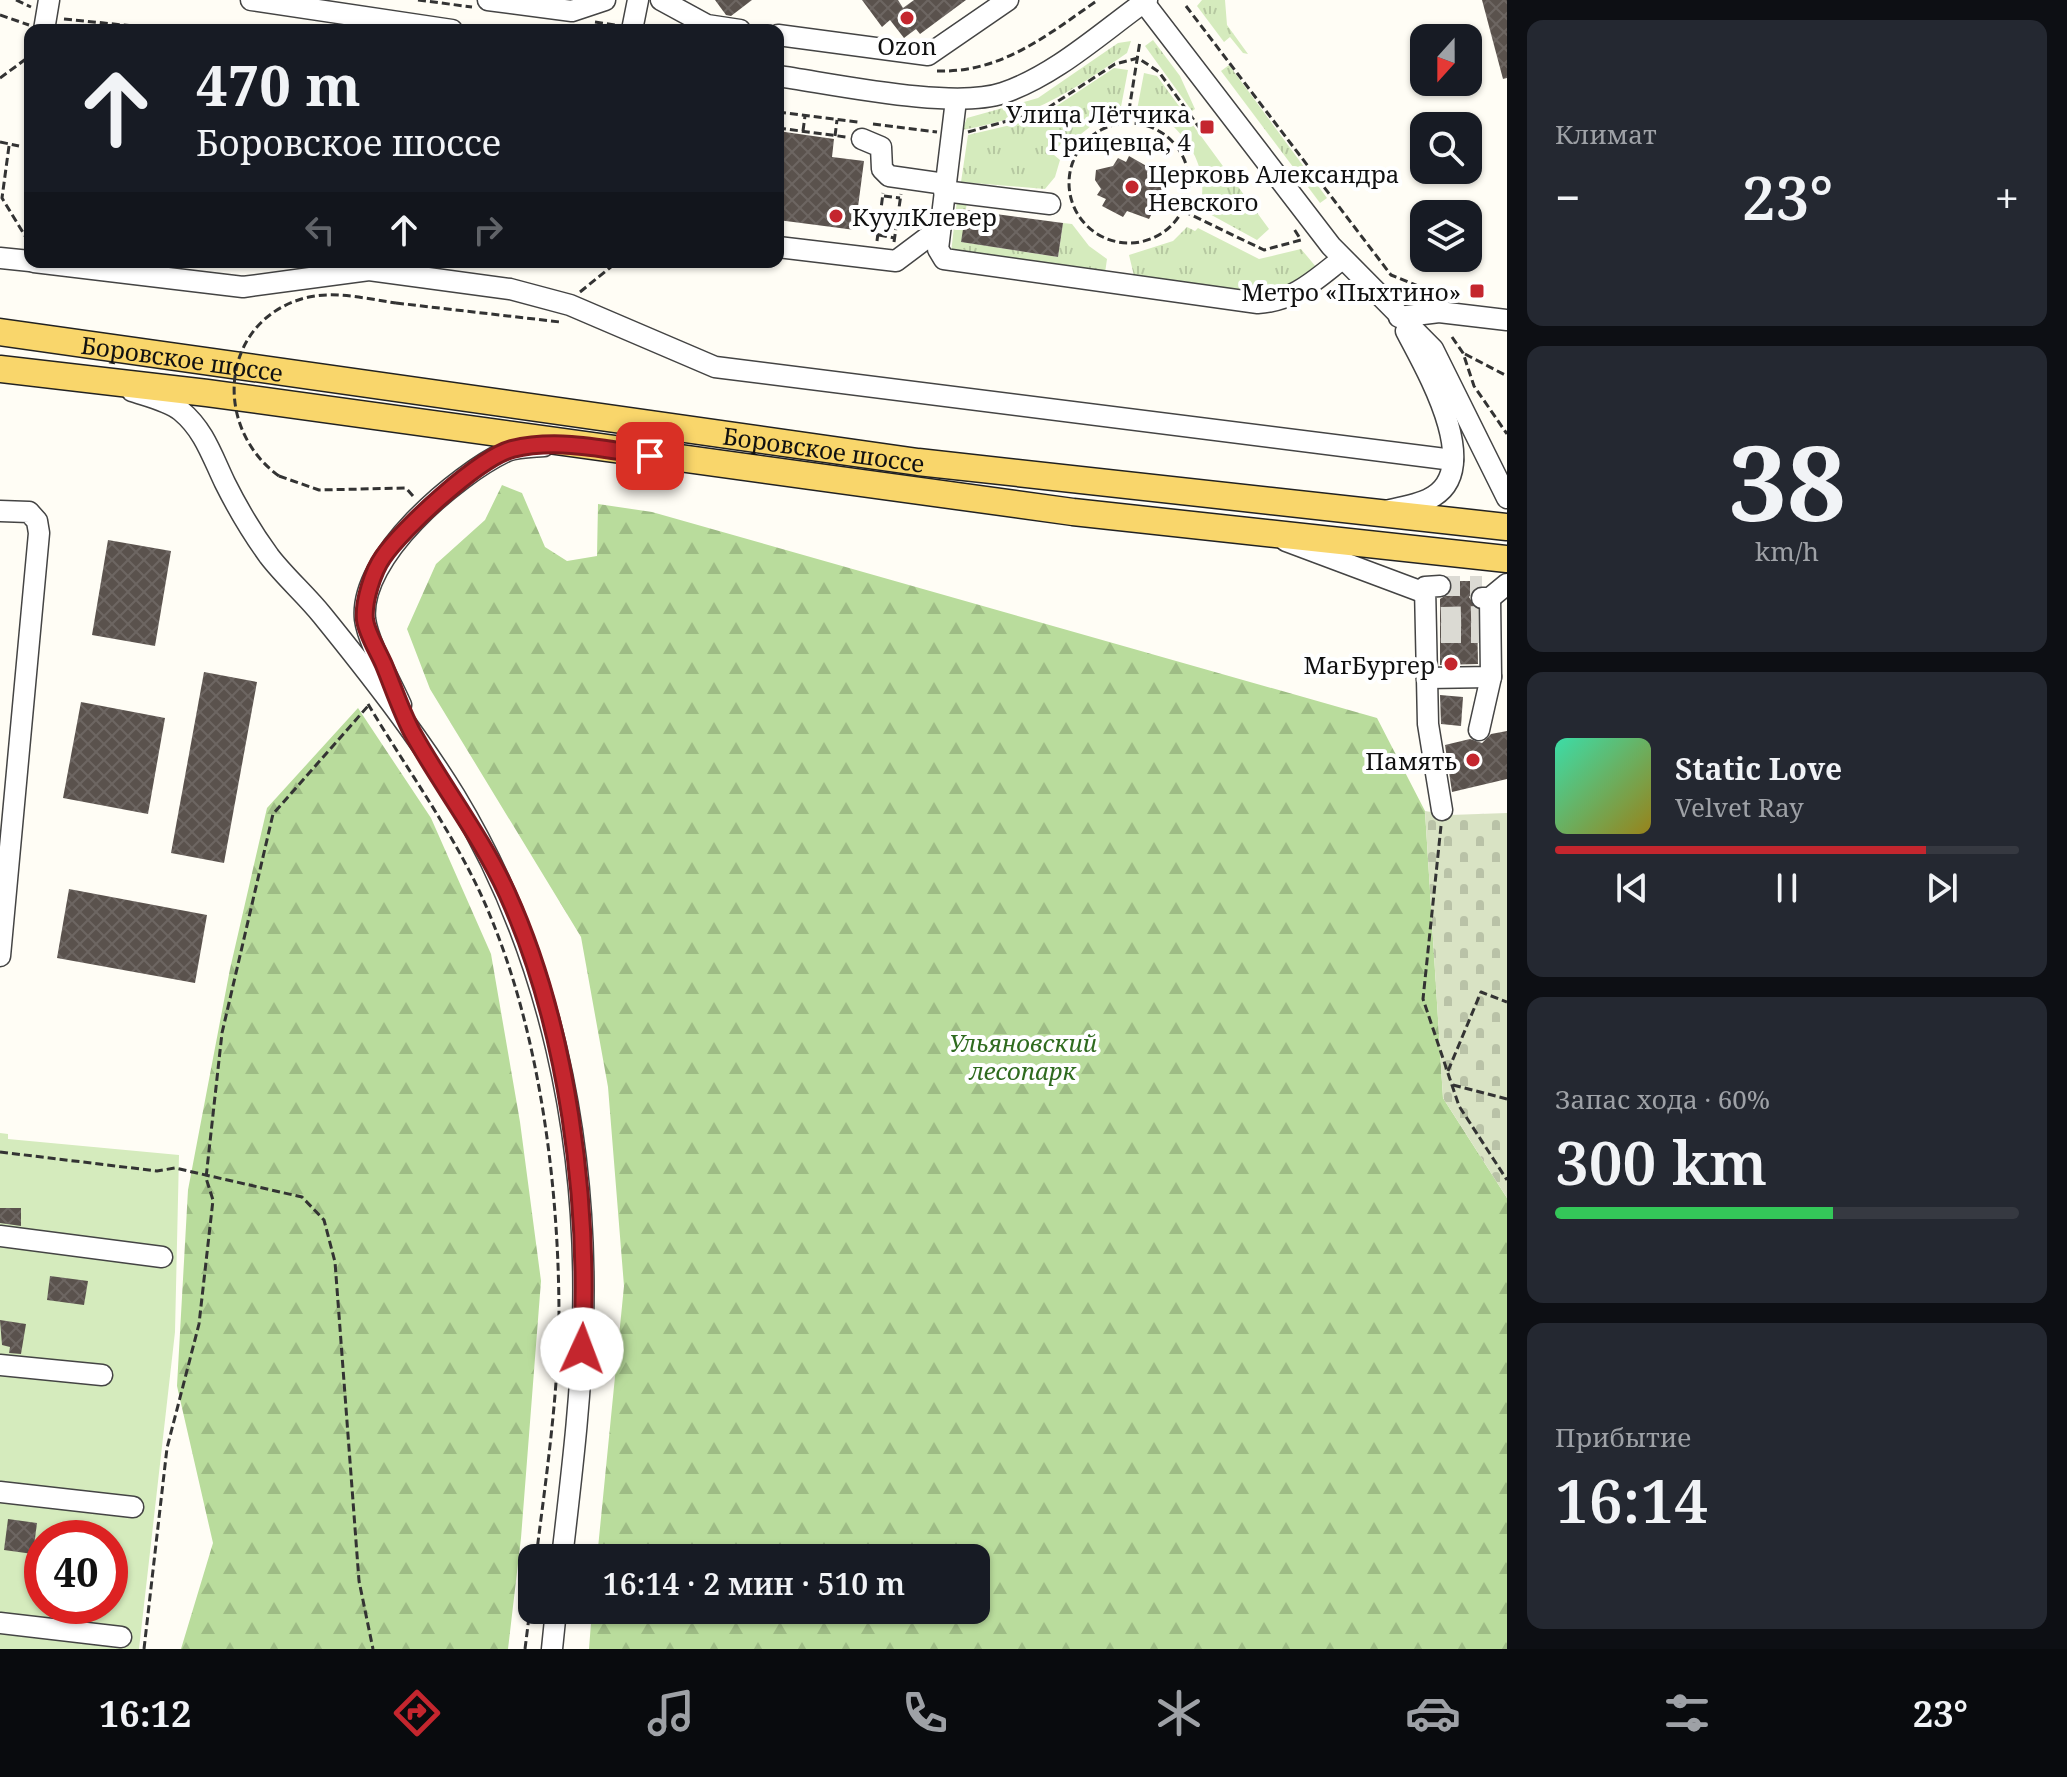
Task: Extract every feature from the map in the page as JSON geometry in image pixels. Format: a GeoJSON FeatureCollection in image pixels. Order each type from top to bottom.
{"type":"FeatureCollection","features":[{"type":"Feature","properties":{"kind":"main road","name":"Боровское шоссе"},"geometry":{"type":"LineString","coordinates":[[0,332],[918,462],[1507,527]]}},
{"type":"Feature","properties":{"kind":"main road","name":"Боровское шоссе"},"geometry":{"type":"LineString","coordinates":[[0,369],[1073,512],[1507,559]]}},
{"type":"Feature","properties":{"kind":"street"},"geometry":{"type":"LineString","coordinates":[[251,0],[287,2],[417,24]]}},
{"type":"Feature","properties":{"kind":"street"},"geometry":{"type":"LineString","coordinates":[[488,0],[572,11],[605,0]]}},
{"type":"Feature","properties":{"kind":"street"},"geometry":{"type":"LineString","coordinates":[[633,24],[638,0]]}},
{"type":"Feature","properties":{"kind":"street"},"geometry":{"type":"LineString","coordinates":[[661,0],[705,24]]}},
{"type":"Feature","properties":{"kind":"street"},"geometry":{"type":"LineString","coordinates":[[784,36],[928,55],[1008,0]]}},
{"type":"Feature","properties":{"kind":"street"},"geometry":{"type":"LineString","coordinates":[[784,77],[956,100],[992,96],[1020,86],[1070,56],[1144,1],[1342,259],[1433,349],[1507,498]]}},
{"type":"Feature","properties":{"kind":"street"},"geometry":{"type":"LineString","coordinates":[[956,100],[938,249],[944,259],[1258,303],[1276,302],[1298,293],[1342,259]]}},
{"type":"Feature","properties":{"kind":"street"},"geometry":{"type":"LineString","coordinates":[[862,139],[881,147],[896,183],[1050,204]]}},
{"type":"Feature","properties":{"kind":"street"},"geometry":{"type":"LineString","coordinates":[[784,248],[892,261],[907,256],[940,228]]}},
{"type":"Feature","properties":{"kind":"street"},"geometry":{"type":"LineString","coordinates":[[0,258],[24,261]]}},
{"type":"Feature","properties":{"kind":"street"},"geometry":{"type":"LineString","coordinates":[[83,268],[243,287],[369,270],[510,289],[570,305],[715,367],[1453,460]]}},
{"type":"Feature","properties":{"kind":"street"},"geometry":{"type":"LineString","coordinates":[[1399,317],[1439,312],[1507,320]]}},
{"type":"Feature","properties":{"kind":"street"},"geometry":{"type":"LineString","coordinates":[[1378,514],[1432,498],[1444,487],[1453,460],[1453,439],[1399,317]]}},
{"type":"Feature","properties":{"kind":"street"},"geometry":{"type":"LineString","coordinates":[[106,381],[179,409],[206,438],[226,485],[269,556],[320,613],[412,731],[455,797],[507,894],[541,986],[567,1096],[579,1203],[583,1320],[576,1439],[564,1544]]}},
{"type":"Feature","properties":{"kind":"street"},"geometry":{"type":"LineString","coordinates":[[412,731],[365,620],[367,597],[380,560],[399,536],[475,470],[510,450],[564,444]]}},
{"type":"Feature","properties":{"kind":"street"},"geometry":{"type":"LineString","coordinates":[[0,511],[29,512],[37,521],[39,533],[0,956]]}},
{"type":"Feature","properties":{"kind":"street"},"geometry":{"type":"LineString","coordinates":[[1269,534],[1433,610],[1427,678],[1428,724],[1442,810]]}},
{"type":"Feature","properties":{"kind":"street"},"geometry":{"type":"LineString","coordinates":[[1479,730],[1491,677],[1492,604]]}},
{"type":"Feature","properties":{"kind":"street"},"geometry":{"type":"LineString","coordinates":[[1427,678],[1491,677]]}},
{"type":"Feature","properties":{"kind":"street"},"geometry":{"type":"LineString","coordinates":[[0,1236],[162,1257]]}},
{"type":"Feature","properties":{"kind":"street"},"geometry":{"type":"LineString","coordinates":[[0,1365],[102,1375]]}},
{"type":"Feature","properties":{"kind":"street"},"geometry":{"type":"LineString","coordinates":[[0,1492],[133,1507]]}},
{"type":"Feature","properties":{"kind":"street"},"geometry":{"type":"LineString","coordinates":[[0,1623],[121,1637]]}},
{"type":"Feature","properties":{"kind":"street"},"geometry":{"type":"LineString","coordinates":[[552,1649],[555,1624]]}},
{"type":"Feature","properties":{"kind":"path"},"geometry":{"type":"LineString","coordinates":[[16,0],[63,19],[113,24]]}},
{"type":"Feature","properties":{"kind":"path"},"geometry":{"type":"LineString","coordinates":[[1186,6],[1391,275],[1428,290]]}},
{"type":"Feature","properties":{"kind":"path"},"geometry":{"type":"LineString","coordinates":[[0,15],[47,14]]}},
{"type":"Feature","properties":{"kind":"path"},"geometry":{"type":"LineString","coordinates":[[1127,123],[1140,41]]}},
{"type":"Feature","properties":{"kind":"path"},"geometry":{"type":"LineString","coordinates":[[1138,58],[1159,72],[1204,134]]}},
{"type":"Feature","properties":{"kind":"path"},"geometry":{"type":"LineString","coordinates":[[0,78],[24,60]]}},
{"type":"Feature","properties":{"kind":"path"},"geometry":{"type":"LineString","coordinates":[[803,131],[805,116]]}},
{"type":"Feature","properties":{"kind":"path"},"geometry":{"type":"LineString","coordinates":[[835,136],[837,120]]}},
{"type":"Feature","properties":{"kind":"path"},"geometry":{"type":"LineString","coordinates":[[1127,123],[1160,132],[1181,153],[1189,182],[1183,211],[1168,229],[1137,243],[1103,237],[1077,214],[1069,181],[1074,158],[1094,134],[1127,123]]}},
{"type":"Feature","properties":{"kind":"path"},"geometry":{"type":"LineString","coordinates":[[784,129],[862,139]]}},
{"type":"Feature","properties":{"kind":"path"},"geometry":{"type":"LineString","coordinates":[[0,142],[19,146]]}},
{"type":"Feature","properties":{"kind":"path"},"geometry":{"type":"LineString","coordinates":[[9,146],[2,198],[24,234]]}},
{"type":"Feature","properties":{"kind":"path"},"geometry":{"type":"LineString","coordinates":[[883,195],[896,183]]}},
{"type":"Feature","properties":{"kind":"path"},"geometry":{"type":"LineString","coordinates":[[877,241],[883,195],[896,183]]}},
{"type":"Feature","properties":{"kind":"path"},"geometry":{"type":"LineString","coordinates":[[892,261],[896,183]]}},
{"type":"Feature","properties":{"kind":"path"},"geometry":{"type":"LineString","coordinates":[[1183,211],[1264,250],[1301,240],[1294,229]]}},
{"type":"Feature","properties":{"kind":"path"},"geometry":{"type":"LineString","coordinates":[[878,235],[895,238]]}},
{"type":"Feature","properties":{"kind":"path"},"geometry":{"type":"LineString","coordinates":[[418,502],[406,488],[319,490],[279,476],[250,447],[235,409],[234,375],[253,333],[276,311],[307,297],[336,295],[559,323],[586,284],[609,268]]}},
{"type":"Feature","properties":{"kind":"path"},"geometry":{"type":"LineString","coordinates":[[1452,337],[1463,353],[1474,386],[1507,434]]}},
{"type":"Feature","properties":{"kind":"path"},"geometry":{"type":"LineString","coordinates":[[1463,353],[1507,376]]}},
{"type":"Feature","properties":{"kind":"path"},"geometry":{"type":"LineString","coordinates":[[362,695],[440,821],[489,912],[519,996],[553,1210],[559,1317],[551,1437],[538,1544]]}},
{"type":"Feature","properties":{"kind":"path"},"geometry":{"type":"LineString","coordinates":[[144,1649],[167,1448],[199,1324],[213,1200],[206,1178],[222,1033],[273,814],[368,706]]}},
{"type":"Feature","properties":{"kind":"path"},"geometry":{"type":"LineString","coordinates":[[1442,810],[1423,999],[1459,1106],[1507,1180]]}},
{"type":"Feature","properties":{"kind":"path"},"geometry":{"type":"LineString","coordinates":[[1448,1072],[1481,992],[1507,1002]]}},
{"type":"Feature","properties":{"kind":"path"},"geometry":{"type":"LineString","coordinates":[[1452,1084],[1507,1099]]}},
{"type":"Feature","properties":{"kind":"path"},"geometry":{"type":"LineString","coordinates":[[0,1152],[157,1171],[175,1168],[206,1178],[302,1197],[324,1220],[335,1262],[359,1581],[373,1649]]}},
{"type":"Feature","properties":{"kind":"path"},"geometry":{"type":"LineString","coordinates":[[525,1649],[528,1624]]}},
{"type":"Feature","properties":{"kind":"green space"},"geometry":{"type":"Polygon","coordinates":[[[1202,0],[1225,0],[1227,25],[1248,54],[1243,53],[1230,37],[1224,42],[1197,6],[1202,0]]]}},
{"type":"Feature","properties":{"kind":"green space"},"geometry":{"type":"Polygon","coordinates":[[[1153,40],[1180,76],[1195,109],[1192,111],[1145,46],[1153,40]]]}},
{"type":"Feature","properties":{"kind":"green space"},"geometry":{"type":"Polygon","coordinates":[[[1131,41],[1127,53],[1049,102],[1009,118],[962,130],[967,118],[1038,98],[1118,43],[1131,41]]]}},
{"type":"Feature","properties":{"kind":"green space"},"geometry":{"type":"Polygon","coordinates":[[[1229,65],[1327,198],[1320,203],[1221,71],[1229,65]]]}},
{"type":"Feature","properties":{"kind":"green space"},"geometry":{"type":"Polygon","coordinates":[[[1114,68],[1128,70],[1120,112],[1101,118],[1076,138],[1066,134],[1054,155],[1060,160],[1055,177],[1045,189],[961,182],[968,135],[1023,122],[1052,109],[1114,68]]]}},
{"type":"Feature","properties":{"kind":"green space"},"geometry":{"type":"Polygon","coordinates":[[[1144,73],[1157,76],[1269,229],[1257,240],[1206,212],[1207,206],[1201,203],[1202,181],[1197,161],[1173,126],[1176,117],[1157,108],[1153,115],[1137,110],[1144,73]]]}},
{"type":"Feature","properties":{"kind":"green space"},"geometry":{"type":"Polygon","coordinates":[[[957,200],[967,201],[962,242],[1058,257],[1063,223],[1072,224],[1089,246],[1107,259],[1105,273],[951,253],[957,200]]]}},
{"type":"Feature","properties":{"kind":"green space"},"geometry":{"type":"Polygon","coordinates":[[[1187,227],[1195,231],[1198,228],[1259,259],[1301,249],[1317,268],[1277,295],[1135,280],[1129,255],[1173,241],[1187,227]]]}},
{"type":"Feature","properties":{"kind":"green space","name":"Ульяновский лесопарк"},"geometry":{"type":"Polygon","coordinates":[[[502,485],[522,493],[545,547],[567,561],[597,556],[598,504],[652,512],[1377,718],[1425,811],[1443,1098],[1507,1198],[1507,1649],[589,1649],[591,1624],[990,1624],[990,1544],[598,1544],[624,1286],[608,1087],[581,937],[430,689],[407,629],[436,564],[485,520],[502,485]]]}},
{"type":"Feature","properties":{"kind":"green space"},"geometry":{"type":"Polygon","coordinates":[[[358,708],[431,818],[491,954],[520,1122],[541,1281],[521,1538],[508,1649],[181,1649],[213,1543],[177,1386],[188,1190],[230,969],[267,808],[358,708]]]}},
{"type":"Feature","properties":{"kind":"green space"},"geometry":{"type":"Polygon","coordinates":[[[1425,811],[1450,815],[1507,813],[1507,1198],[1443,1098],[1425,811]]]}},
{"type":"Feature","properties":{"kind":"green space"},"geometry":{"type":"Polygon","coordinates":[[[0,1133],[8,1134],[8,1139],[179,1155],[175,1332],[139,1649],[0,1649],[0,1133]]]}},
{"type":"Feature","properties":{"kind":"building"},"geometry":{"type":"Polygon","coordinates":[[[715,0],[752,0],[731,16],[726,15],[715,0]]]}},
{"type":"Feature","properties":{"kind":"building"},"geometry":{"type":"Polygon","coordinates":[[[862,0],[898,0],[903,8],[914,0],[966,0],[920,34],[916,29],[904,38],[890,20],[882,27],[862,0]]]}},
{"type":"Feature","properties":{"kind":"building"},"geometry":{"type":"Polygon","coordinates":[[[1482,0],[1507,0],[1507,78],[1503,79],[1482,0]]]}},
{"type":"Feature","properties":{"kind":"building"},"geometry":{"type":"Polygon","coordinates":[[[784,132],[834,139],[832,157],[864,161],[855,230],[784,221],[784,132]]]}},
{"type":"Feature","properties":{"kind":"building","name":"Церковь Александра Невского"},"geometry":{"type":"Polygon","coordinates":[[[1129,156],[1150,168],[1147,174],[1165,189],[1149,219],[1127,211],[1123,217],[1102,206],[1106,199],[1097,195],[1101,189],[1095,180],[1096,170],[1113,166],[1118,158],[1126,162],[1129,156]]]}},
{"type":"Feature","properties":{"kind":"building"},"geometry":{"type":"Polygon","coordinates":[[[966,210],[1063,223],[1058,257],[961,242],[966,210]]]}},
{"type":"Feature","properties":{"kind":"building"},"geometry":{"type":"Polygon","coordinates":[[[108,540],[171,551],[155,646],[92,635],[108,540]]]}},
{"type":"Feature","properties":{"kind":"building"},"geometry":{"type":"Polygon","coordinates":[[[1452,581],[1482,581],[1469,597],[1477,610],[1478,664],[1440,665],[1440,599],[1451,592],[1452,581]]]}},
{"type":"Feature","properties":{"kind":"building"},"geometry":{"type":"Polygon","coordinates":[[[204,672],[257,682],[224,863],[171,853],[204,672]]]}},
{"type":"Feature","properties":{"kind":"building"},"geometry":{"type":"Polygon","coordinates":[[[1440,695],[1463,697],[1461,726],[1441,724],[1440,695]]]}},
{"type":"Feature","properties":{"kind":"building"},"geometry":{"type":"Polygon","coordinates":[[[81,702],[165,718],[148,814],[63,798],[81,702]]]}},
{"type":"Feature","properties":{"kind":"building"},"geometry":{"type":"Polygon","coordinates":[[[1507,731],[1507,779],[1452,792],[1445,745],[1470,739],[1482,743],[1491,734],[1507,731]]]}},
{"type":"Feature","properties":{"kind":"building"},"geometry":{"type":"Polygon","coordinates":[[[69,889],[207,915],[195,983],[57,958],[69,889]]]}},
{"type":"Feature","properties":{"kind":"building"},"geometry":{"type":"Polygon","coordinates":[[[0,1208],[21,1208],[21,1226],[0,1223],[0,1208]]]}},
{"type":"Feature","properties":{"kind":"building"},"geometry":{"type":"Polygon","coordinates":[[[50,1276],[88,1281],[84,1305],[47,1300],[50,1276]]]}},
{"type":"Feature","properties":{"kind":"building"},"geometry":{"type":"Polygon","coordinates":[[[0,1320],[26,1324],[21,1354],[9,1353],[10,1347],[2,1345],[0,1320]]]}},
{"type":"Feature","properties":{"kind":"building"},"geometry":{"type":"Polygon","coordinates":[[[8,1519],[24,1521],[24,1553],[4,1550],[8,1519]]]}},
{"type":"Feature","properties":{"kind":"tunnel"},"geometry":{"type":"LineString","coordinates":[[1440,586],[1482,586]]}},
{"type":"Feature","properties":{"kind":"tunnel"},"geometry":{"type":"LineString","coordinates":[[1441,617],[1482,616]]}},
{"type":"Feature","properties":{"kind":"tunnel"},"geometry":{"type":"LineString","coordinates":[[1441,633],[1483,633]]}},
{"type":"Feature","properties":{"kind":"place","name":"Ozon"},"geometry":{"type":"Point","coordinates":[907,18]}},
{"type":"Feature","properties":{"kind":"place","name":"Улица Лётчика Грицевца, 4"},"geometry":{"type":"Point","coordinates":[1207,127]}},
{"type":"Feature","properties":{"kind":"place","name":"Церковь Александра Невского"},"geometry":{"type":"Point","coordinates":[1132,187]}},
{"type":"Feature","properties":{"kind":"place","name":"КуулКлевер"},"geometry":{"type":"Point","coordinates":[836,216]}},
{"type":"Feature","properties":{"kind":"place","name":"Метро «Пыхтино»"},"geometry":{"type":"Point","coordinates":[1477,291]}},
{"type":"Feature","properties":{"kind":"place","name":"МагБургер"},"geometry":{"type":"Point","coordinates":[1451,664]}},
{"type":"Feature","properties":{"kind":"place","name":"Память"},"geometry":{"type":"Point","coordinates":[1473,760]}},
{"type":"Feature","properties":{"kind":"route"},"geometry":{"type":"LineString","coordinates":[[582,1349],[579,1203],[567,1096],[541,986],[507,894],[455,797],[412,731],[365,620],[367,597],[380,560],[399,536],[475,470],[510,450],[564,444],[650,456]]}}]}
